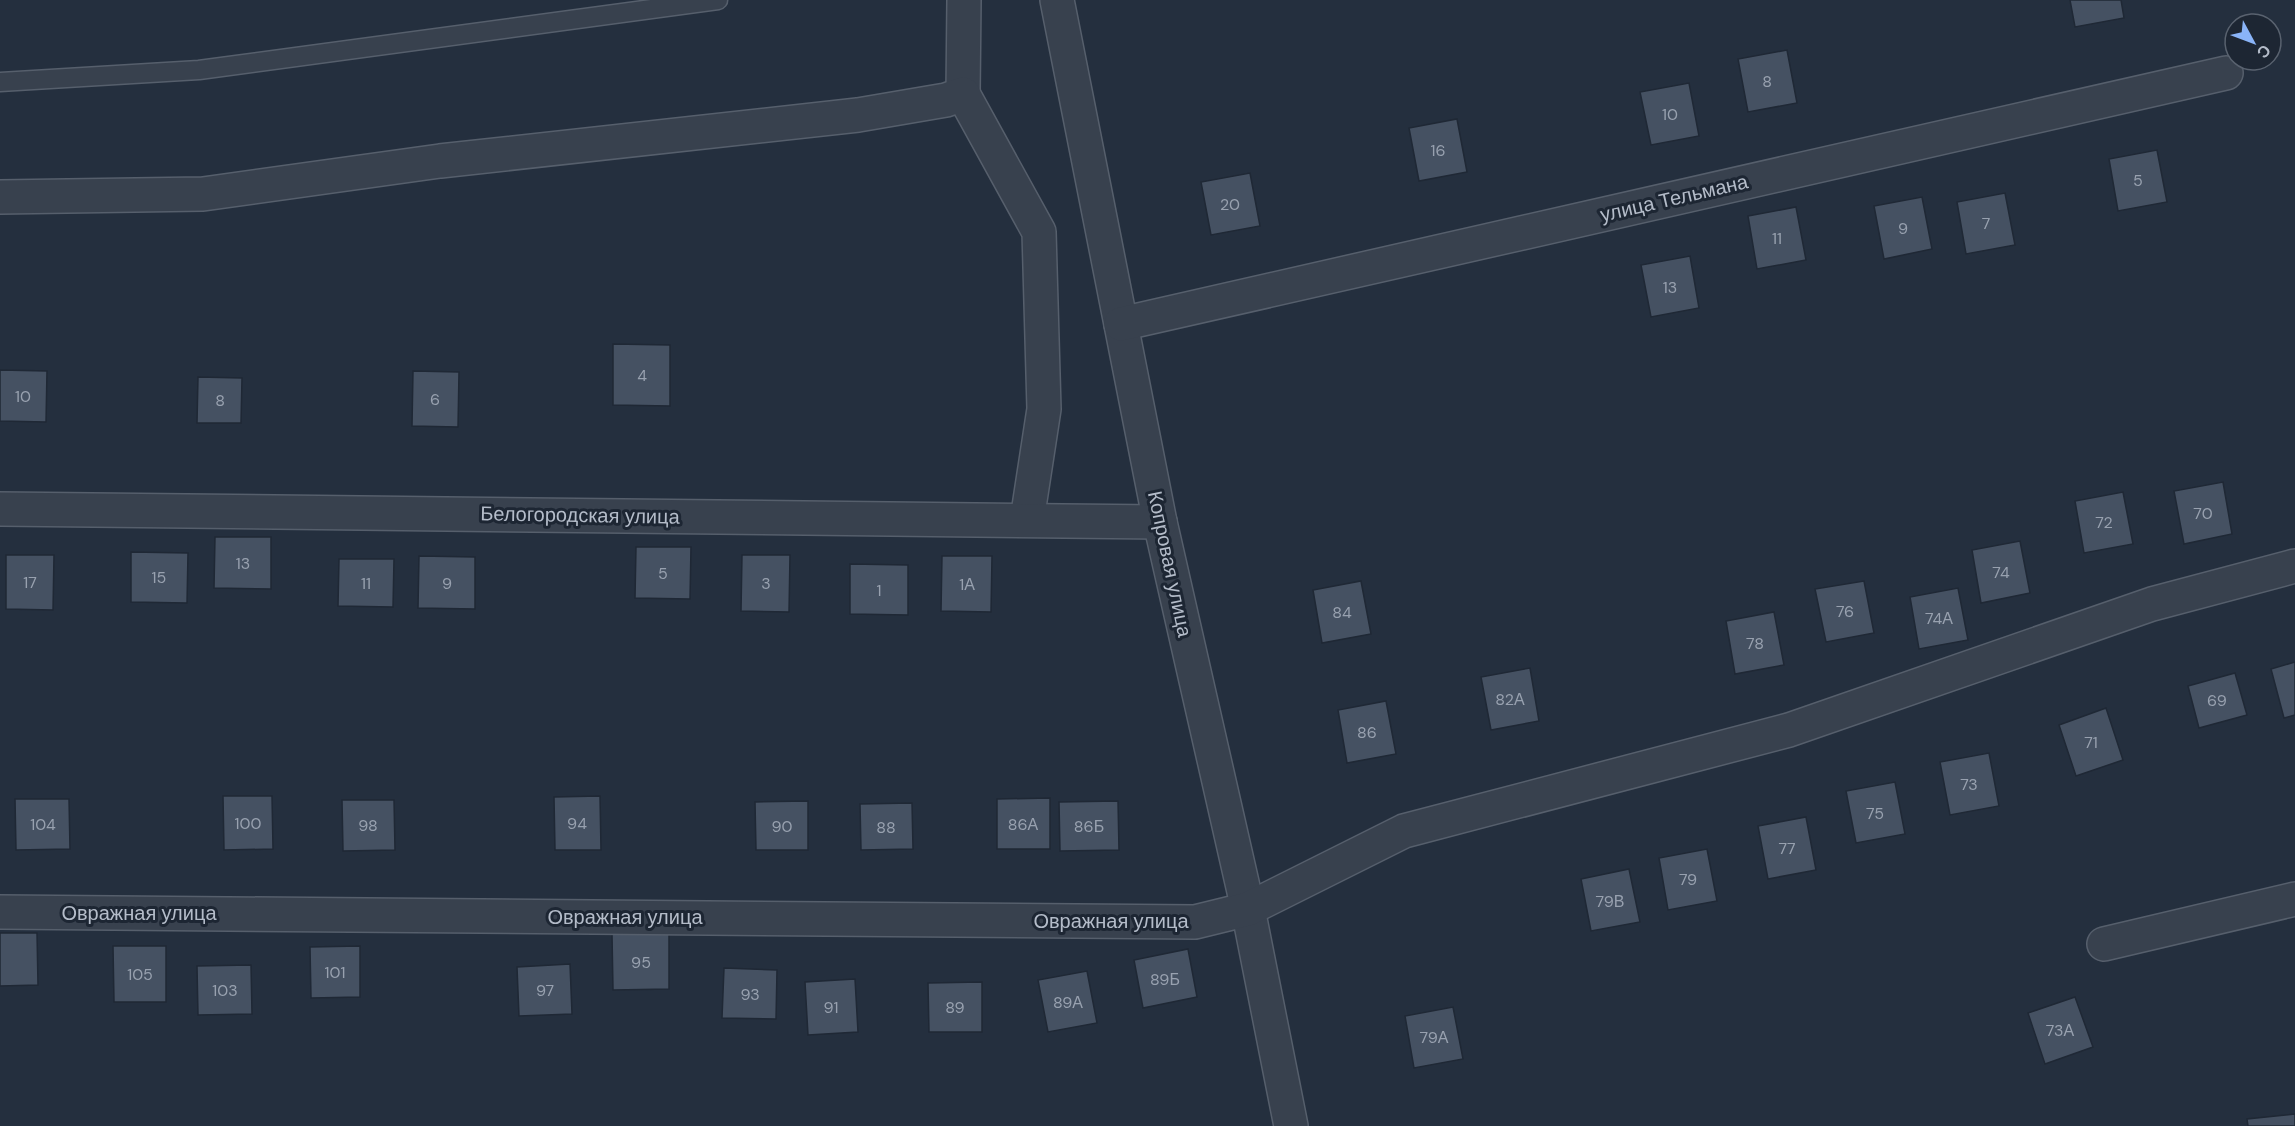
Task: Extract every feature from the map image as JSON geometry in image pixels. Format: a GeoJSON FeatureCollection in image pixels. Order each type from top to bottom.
{"type":"FeatureCollection","features":[{"type":"Feature","properties":{"kind":"street"},"geometry":{"type":"LineString","coordinates":[[964,0],[963,94],[1039,232],[1044,409],[1027,520]]}},
{"type":"Feature","properties":{"kind":"street","name":"Копровая улица"},"geometry":{"type":"LineString","coordinates":[[1057,0],[1160,522],[1248,909],[1291,1126]]}},
{"type":"Feature","properties":{"kind":"street","name":"улица Тельмана"},"geometry":{"type":"LineString","coordinates":[[1121,324],[2226,73]]}},
{"type":"Feature","properties":{"kind":"street"},"geometry":{"type":"LineString","coordinates":[[0,197],[203,194],[440,161],[858,115],[946,100],[963,94]]}},
{"type":"Feature","properties":{"kind":"street","name":"Белогородская улица"},"geometry":{"type":"LineString","coordinates":[[0,509],[1160,522]]}},
{"type":"Feature","properties":{"kind":"street","name":"Овражная улица"},"geometry":{"type":"LineString","coordinates":[[0,912],[1195,922],[1248,909],[1404,831],[1789,730],[2152,604],[2295,566]]}},
{"type":"Feature","properties":{"kind":"street"},"geometry":{"type":"LineString","coordinates":[[2104,944],[2295,899]]}},
{"type":"Feature","properties":{"kind":"lane"},"geometry":{"type":"LineString","coordinates":[[0,82],[199,70],[718,0]]}},
{"type":"Feature","properties":{"kind":"building"},"geometry":{"type":"Polygon","coordinates":[[[2070,0],[2121,0],[2124,18],[2075,27],[2070,0]]]}},
{"type":"Feature","properties":{"kind":"building"},"geometry":{"type":"Polygon","coordinates":[[[1787,50],[1797,103],[1748,112],[1738,59],[1787,50]]]}},
{"type":"Feature","properties":{"kind":"building"},"geometry":{"type":"Polygon","coordinates":[[[1689,83],[1699,136],[1651,145],[1640,92],[1689,83]]]}},
{"type":"Feature","properties":{"kind":"building"},"geometry":{"type":"Polygon","coordinates":[[[1457,119],[1467,172],[1419,181],[1409,128],[1457,119]]]}},
{"type":"Feature","properties":{"kind":"building"},"geometry":{"type":"Polygon","coordinates":[[[2157,150],[2167,202],[2118,211],[2109,159],[2157,150]]]}},
{"type":"Feature","properties":{"kind":"building"},"geometry":{"type":"Polygon","coordinates":[[[1250,173],[1260,226],[1211,235],[1201,182],[1250,173]]]}},
{"type":"Feature","properties":{"kind":"building"},"geometry":{"type":"Polygon","coordinates":[[[2005,193],[2015,245],[1966,254],[1957,202],[2005,193]]]}},
{"type":"Feature","properties":{"kind":"building"},"geometry":{"type":"Polygon","coordinates":[[[1922,197],[1932,249],[1884,259],[1874,206],[1922,197]]]}},
{"type":"Feature","properties":{"kind":"building"},"geometry":{"type":"Polygon","coordinates":[[[1796,207],[1806,260],[1757,269],[1748,216],[1796,207]]]}},
{"type":"Feature","properties":{"kind":"building"},"geometry":{"type":"Polygon","coordinates":[[[1690,256],[1699,308],[1651,317],[1641,265],[1690,256]]]}},
{"type":"Feature","properties":{"kind":"building"},"geometry":{"type":"Polygon","coordinates":[[[613,344],[670,345],[670,406],[613,405],[613,344]]]}},
{"type":"Feature","properties":{"kind":"building"},"geometry":{"type":"Polygon","coordinates":[[[0,370],[47,371],[46,422],[0,421],[0,370]]]}},
{"type":"Feature","properties":{"kind":"building"},"geometry":{"type":"Polygon","coordinates":[[[413,371],[459,372],[458,427],[412,426],[413,371]]]}},
{"type":"Feature","properties":{"kind":"building"},"geometry":{"type":"Polygon","coordinates":[[[198,377],[242,378],[241,423],[197,423],[198,377]]]}},
{"type":"Feature","properties":{"kind":"building"},"geometry":{"type":"Polygon","coordinates":[[[2223,482],[2232,534],[2184,544],[2174,491],[2223,482]]]}},
{"type":"Feature","properties":{"kind":"building"},"geometry":{"type":"Polygon","coordinates":[[[2123,492],[2133,544],[2084,553],[2075,501],[2123,492]]]}},
{"type":"Feature","properties":{"kind":"building"},"geometry":{"type":"Polygon","coordinates":[[[215,537],[271,537],[271,589],[214,588],[215,537]]]}},
{"type":"Feature","properties":{"kind":"building"},"geometry":{"type":"Polygon","coordinates":[[[2020,541],[2030,593],[1981,603],[1972,550],[2020,541]]]}},
{"type":"Feature","properties":{"kind":"building"},"geometry":{"type":"Polygon","coordinates":[[[636,547],[691,547],[690,599],[635,598],[636,547]]]}},
{"type":"Feature","properties":{"kind":"building"},"geometry":{"type":"Polygon","coordinates":[[[131,552],[188,553],[187,603],[131,602],[131,552]]]}},
{"type":"Feature","properties":{"kind":"building"},"geometry":{"type":"Polygon","coordinates":[[[6,555],[54,555],[53,610],[6,609],[6,555]]]}},
{"type":"Feature","properties":{"kind":"building"},"geometry":{"type":"Polygon","coordinates":[[[742,555],[790,555],[789,612],[741,611],[742,555]]]}},
{"type":"Feature","properties":{"kind":"building"},"geometry":{"type":"Polygon","coordinates":[[[419,556],[475,557],[475,609],[418,608],[419,556]]]}},
{"type":"Feature","properties":{"kind":"building"},"geometry":{"type":"Polygon","coordinates":[[[942,556],[992,556],[991,612],[941,611],[942,556]]]}},
{"type":"Feature","properties":{"kind":"building"},"geometry":{"type":"Polygon","coordinates":[[[339,559],[394,559],[393,607],[338,606],[339,559]]]}},
{"type":"Feature","properties":{"kind":"building"},"geometry":{"type":"Polygon","coordinates":[[[850,564],[908,565],[908,615],[850,614],[850,564]]]}},
{"type":"Feature","properties":{"kind":"building"},"geometry":{"type":"Polygon","coordinates":[[[1361,581],[1371,634],[1322,643],[1313,590],[1361,581]]]}},
{"type":"Feature","properties":{"kind":"building"},"geometry":{"type":"Polygon","coordinates":[[[1864,581],[1874,633],[1826,642],[1815,589],[1864,581]]]}},
{"type":"Feature","properties":{"kind":"building"},"geometry":{"type":"Polygon","coordinates":[[[1958,588],[1968,640],[1919,649],[1910,597],[1958,588]]]}},
{"type":"Feature","properties":{"kind":"building"},"geometry":{"type":"Polygon","coordinates":[[[1774,612],[1784,665],[1735,674],[1726,621],[1774,612]]]}},
{"type":"Feature","properties":{"kind":"building"},"geometry":{"type":"Polygon","coordinates":[[[2295,662],[2295,715],[2284,718],[2271,669],[2295,662]]]}},
{"type":"Feature","properties":{"kind":"building"},"geometry":{"type":"Polygon","coordinates":[[[1530,668],[1539,721],[1491,730],[1481,677],[1530,668]]]}},
{"type":"Feature","properties":{"kind":"building"},"geometry":{"type":"Polygon","coordinates":[[[2235,673],[2247,715],[2199,728],[2188,686],[2235,673]]]}},
{"type":"Feature","properties":{"kind":"building"},"geometry":{"type":"Polygon","coordinates":[[[1386,701],[1396,754],[1347,763],[1338,710],[1386,701]]]}},
{"type":"Feature","properties":{"kind":"building"},"geometry":{"type":"Polygon","coordinates":[[[2106,708],[2123,760],[2076,776],[2059,725],[2106,708]]]}},
{"type":"Feature","properties":{"kind":"building"},"geometry":{"type":"Polygon","coordinates":[[[1989,753],[1999,806],[1950,815],[1940,762],[1989,753]]]}},
{"type":"Feature","properties":{"kind":"building"},"geometry":{"type":"Polygon","coordinates":[[[1895,782],[1905,834],[1856,843],[1846,791],[1895,782]]]}},
{"type":"Feature","properties":{"kind":"building"},"geometry":{"type":"Polygon","coordinates":[[[223,796],[272,796],[273,849],[224,850],[223,796]]]}},
{"type":"Feature","properties":{"kind":"building"},"geometry":{"type":"Polygon","coordinates":[[[600,796],[601,850],[555,850],[554,797],[600,796]]]}},
{"type":"Feature","properties":{"kind":"building"},"geometry":{"type":"Polygon","coordinates":[[[1050,798],[1050,849],[997,849],[997,799],[1050,798]]]}},
{"type":"Feature","properties":{"kind":"building"},"geometry":{"type":"Polygon","coordinates":[[[15,799],[69,799],[70,849],[16,850],[15,799]]]}},
{"type":"Feature","properties":{"kind":"building"},"geometry":{"type":"Polygon","coordinates":[[[342,800],[394,800],[395,850],[343,851],[342,800]]]}},
{"type":"Feature","properties":{"kind":"building"},"geometry":{"type":"Polygon","coordinates":[[[808,801],[808,850],[756,850],[755,802],[808,801]]]}},
{"type":"Feature","properties":{"kind":"building"},"geometry":{"type":"Polygon","coordinates":[[[1118,801],[1119,850],[1060,851],[1059,802],[1118,801]]]}},
{"type":"Feature","properties":{"kind":"building"},"geometry":{"type":"Polygon","coordinates":[[[912,803],[913,849],[861,850],[860,804],[912,803]]]}},
{"type":"Feature","properties":{"kind":"building"},"geometry":{"type":"Polygon","coordinates":[[[1806,817],[1816,870],[1768,879],[1758,826],[1806,817]]]}},
{"type":"Feature","properties":{"kind":"building"},"geometry":{"type":"Polygon","coordinates":[[[1707,849],[1717,901],[1668,910],[1659,858],[1707,849]]]}},
{"type":"Feature","properties":{"kind":"building"},"geometry":{"type":"Polygon","coordinates":[[[1629,869],[1640,922],[1591,931],[1581,879],[1629,869]]]}},
{"type":"Feature","properties":{"kind":"building"},"geometry":{"type":"Polygon","coordinates":[[[0,933],[37,933],[38,985],[0,986],[0,933]]]}},
{"type":"Feature","properties":{"kind":"building"},"geometry":{"type":"Polygon","coordinates":[[[612,934],[669,934],[669,989],[613,990],[612,934]]]}},
{"type":"Feature","properties":{"kind":"building"},"geometry":{"type":"Polygon","coordinates":[[[113,946],[166,946],[166,1002],[114,1002],[113,946]]]}},
{"type":"Feature","properties":{"kind":"building"},"geometry":{"type":"Polygon","coordinates":[[[360,946],[360,997],[311,998],[310,947],[360,946]]]}},
{"type":"Feature","properties":{"kind":"building"},"geometry":{"type":"Polygon","coordinates":[[[1188,949],[1197,997],[1143,1008],[1134,960],[1188,949]]]}},
{"type":"Feature","properties":{"kind":"building"},"geometry":{"type":"Polygon","coordinates":[[[570,964],[572,1014],[519,1016],[517,967],[570,964]]]}},
{"type":"Feature","properties":{"kind":"building"},"geometry":{"type":"Polygon","coordinates":[[[251,965],[252,1014],[198,1015],[197,966],[251,965]]]}},
{"type":"Feature","properties":{"kind":"building"},"geometry":{"type":"Polygon","coordinates":[[[724,968],[777,970],[776,1019],[722,1018],[724,968]]]}},
{"type":"Feature","properties":{"kind":"building"},"geometry":{"type":"Polygon","coordinates":[[[1087,971],[1097,1023],[1048,1032],[1038,980],[1087,971]]]}},
{"type":"Feature","properties":{"kind":"building"},"geometry":{"type":"Polygon","coordinates":[[[855,979],[858,1032],[808,1035],[805,982],[855,979]]]}},
{"type":"Feature","properties":{"kind":"building"},"geometry":{"type":"Polygon","coordinates":[[[982,982],[982,1032],[929,1032],[928,983],[982,982]]]}},
{"type":"Feature","properties":{"kind":"building"},"geometry":{"type":"Polygon","coordinates":[[[2075,997],[2093,1047],[2045,1064],[2028,1013],[2075,997]]]}},
{"type":"Feature","properties":{"kind":"building"},"geometry":{"type":"Polygon","coordinates":[[[1453,1007],[1463,1059],[1414,1068],[1405,1016],[1453,1007]]]}},
{"type":"Feature","properties":{"kind":"building"},"geometry":{"type":"Polygon","coordinates":[[[2295,1114],[2295,1126],[2248,1126],[2247,1119],[2295,1114]]]}}]}
